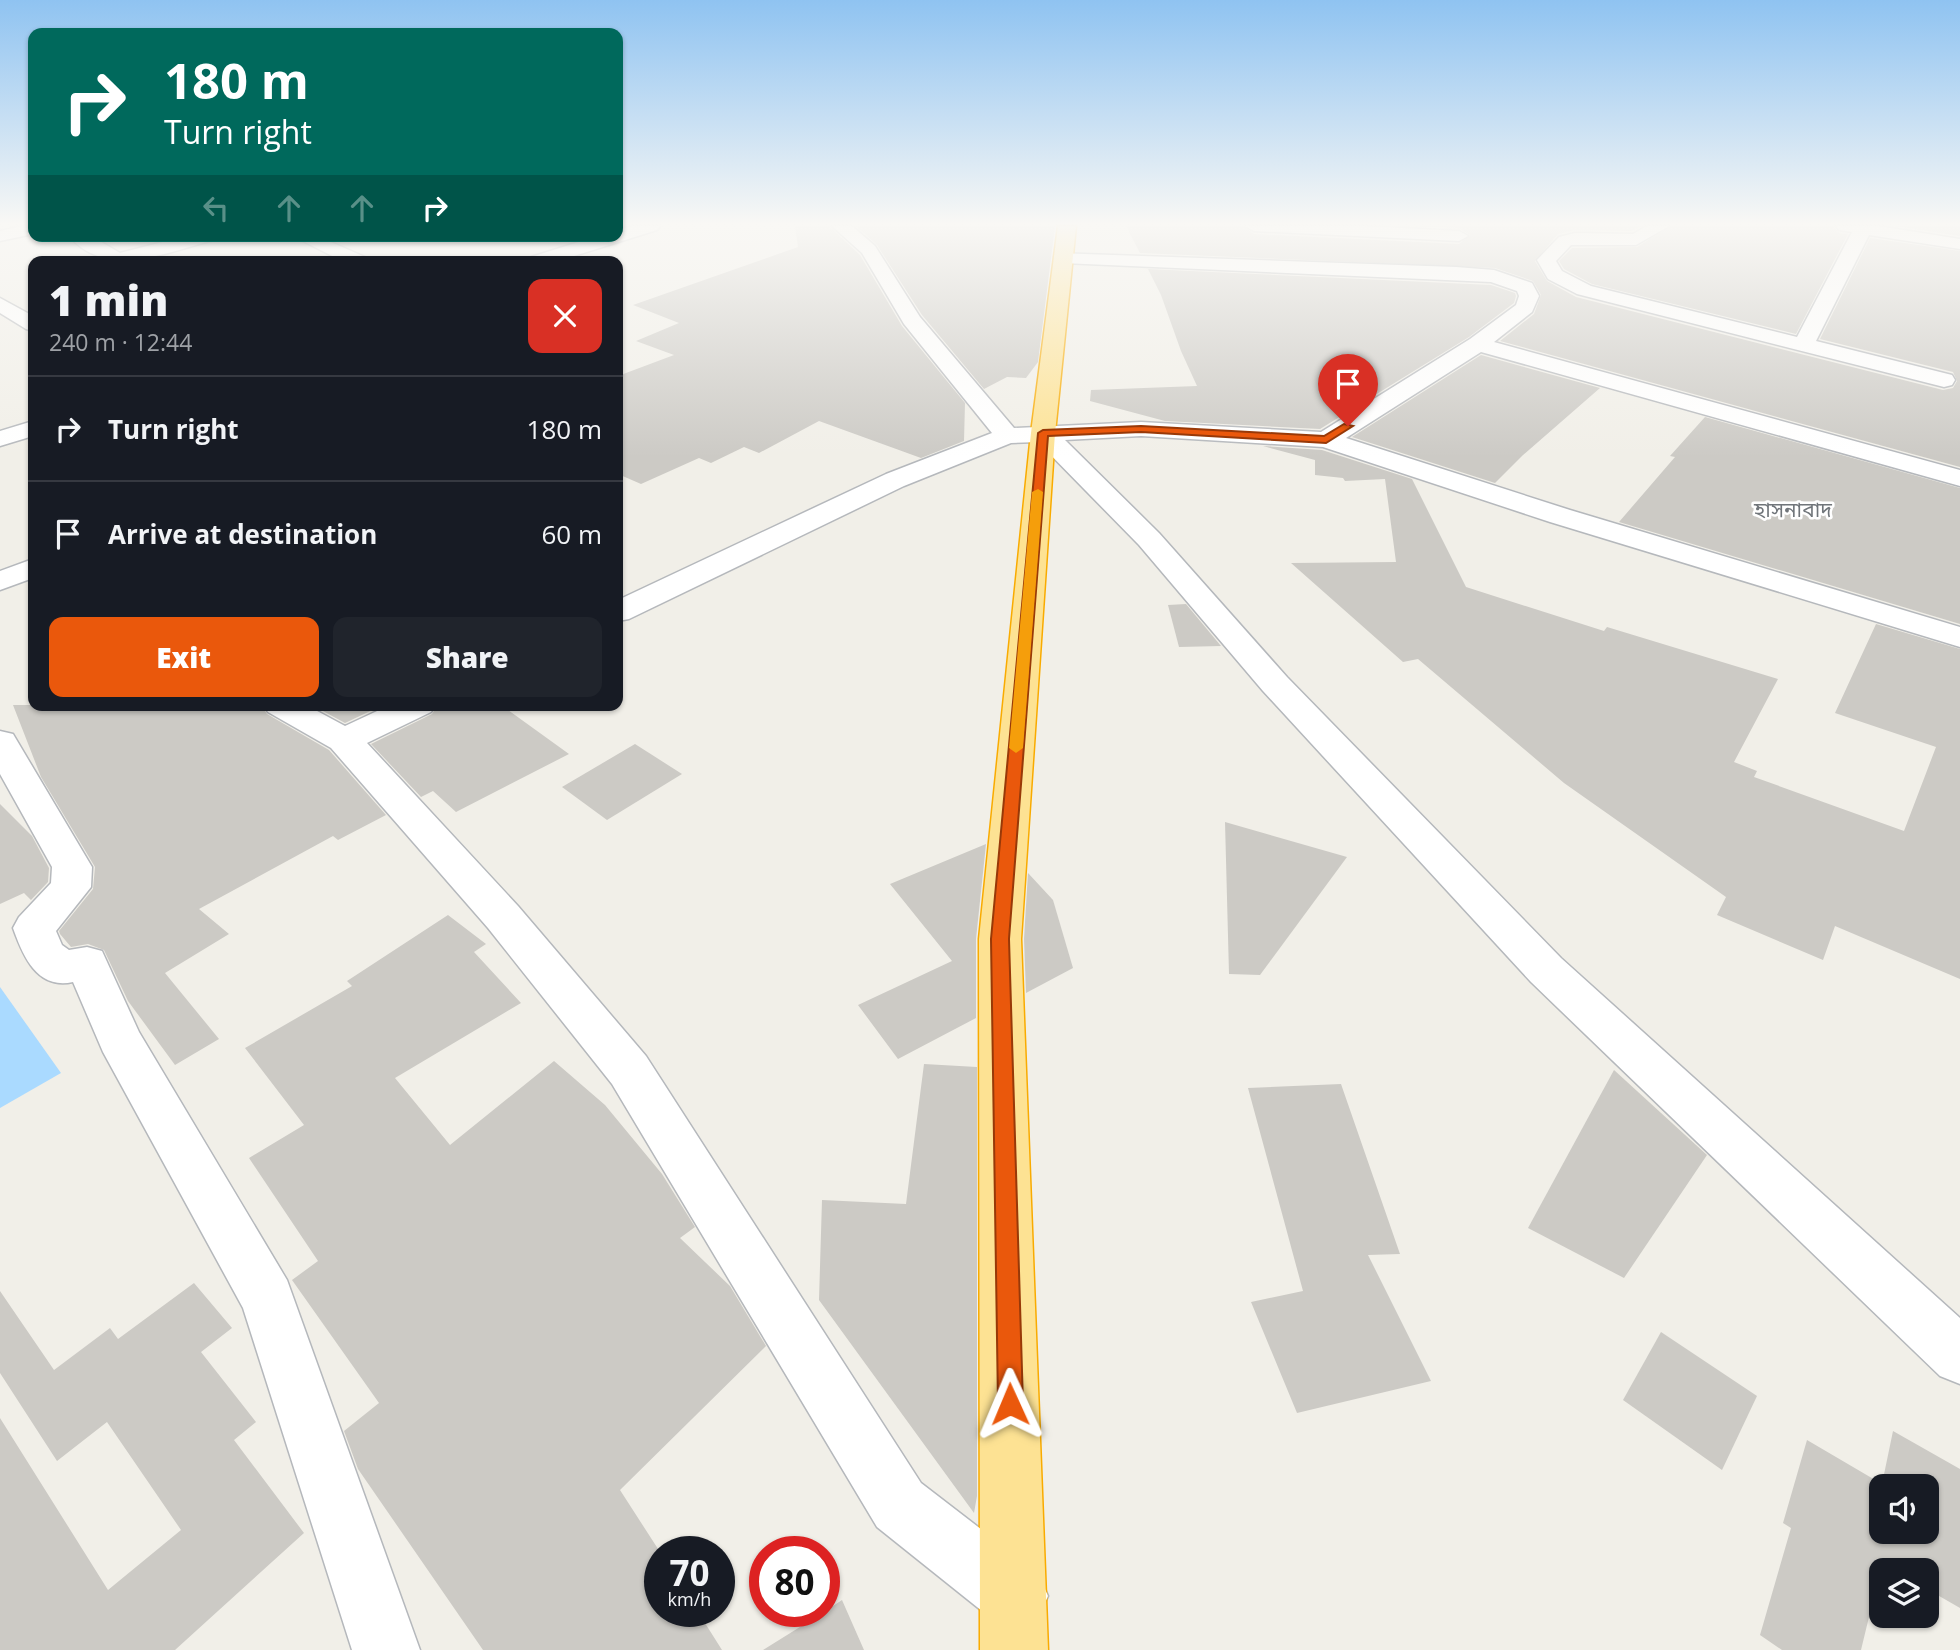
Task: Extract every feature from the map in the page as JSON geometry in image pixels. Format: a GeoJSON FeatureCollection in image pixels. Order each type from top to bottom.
{"type":"FeatureCollection","features":[{"type":"Feature","properties":{"kind":"highway"},"geometry":{"type":"LineString","coordinates":[[1014,1650],[1000,939],[1025,434],[1052,303]]}},
{"type":"Feature","properties":{"kind":"street"},"geometry":{"type":"LineString","coordinates":[[901,303],[911,320],[1025,434],[1149,539],[1275,684],[1546,970],[1960,1356]]}},
{"type":"Feature","properties":{"kind":"street"},"geometry":{"type":"LineString","coordinates":[[1326,440],[1478,344],[1525,308],[1527,303]]}},
{"type":"Feature","properties":{"kind":"street"},"geometry":{"type":"LineString","coordinates":[[1635,303],[1944,380]]}},
{"type":"Feature","properties":{"kind":"street"},"geometry":{"type":"LineString","coordinates":[[1803,346],[1822,303]]}},
{"type":"Feature","properties":{"kind":"street"},"geometry":{"type":"LineString","coordinates":[[0,304],[28,322]]}},
{"type":"Feature","properties":{"kind":"street"},"geometry":{"type":"LineString","coordinates":[[1478,344],[1960,478]]}},
{"type":"Feature","properties":{"kind":"street"},"geometry":{"type":"LineString","coordinates":[[623,610],[895,480],[1025,434],[1141,429],[1326,440],[1560,516],[1960,636]]}},
{"type":"Feature","properties":{"kind":"street"},"geometry":{"type":"LineString","coordinates":[[0,439],[28,430]]}},
{"type":"Feature","properties":{"kind":"street"},"geometry":{"type":"LineString","coordinates":[[0,581],[28,571]]}},
{"type":"Feature","properties":{"kind":"street"},"geometry":{"type":"LineString","coordinates":[[291,711],[344,740],[502,917],[629,1070],[899,1505],[1015,1596]]}},
{"type":"Feature","properties":{"kind":"street"},"geometry":{"type":"LineString","coordinates":[[344,740],[406,711]]}},
{"type":"Feature","properties":{"kind":"street"},"geometry":{"type":"LineString","coordinates":[[0,742],[72,867],[71,887],[34,928],[44,955],[62,968],[87,963],[120,1039],[268,1299],[386,1650]]}},
{"type":"Feature","properties":{"kind":"water"},"geometry":{"type":"Polygon","coordinates":[[[0,987],[61,1073],[0,1108],[0,987]]]}},
{"type":"Feature","properties":{"kind":"building"},"geometry":{"type":"Polygon","coordinates":[[[888,303],[902,326],[965,403],[964,441],[921,458],[819,421],[759,453],[744,447],[711,463],[699,458],[641,484],[623,476],[623,374],[674,355],[636,341],[679,323],[633,305],[888,303]]]}},
{"type":"Feature","properties":{"kind":"building"},"geometry":{"type":"Polygon","coordinates":[[[914,303],[1045,303],[1038,362],[1026,378],[1007,377],[984,389],[914,303]]]}},
{"type":"Feature","properties":{"kind":"building"},"geometry":{"type":"Polygon","coordinates":[[[1164,303],[1514,303],[1469,337],[1320,429],[1165,421],[1090,401],[1091,390],[1197,386],[1164,303]]]}},
{"type":"Feature","properties":{"kind":"building"},"geometry":{"type":"Polygon","coordinates":[[[1538,303],[1600,303],[1943,390],[1953,388],[1957,381],[1953,372],[1820,339],[1838,303],[1960,303],[1960,467],[1500,341],[1534,314],[1538,303]]]}},
{"type":"Feature","properties":{"kind":"building"},"geometry":{"type":"Polygon","coordinates":[[[1670,303],[1812,303],[1796,334],[1670,303]]]}},
{"type":"Feature","properties":{"kind":"building"},"geometry":{"type":"Polygon","coordinates":[[[1481,355],[1600,388],[1495,483],[1352,437],[1481,355]]]}},
{"type":"Feature","properties":{"kind":"building"},"geometry":{"type":"Polygon","coordinates":[[[1705,417],[1960,488],[1960,624],[1619,522],[1675,457],[1670,456],[1705,417]]]}},
{"type":"Feature","properties":{"kind":"building"},"geometry":{"type":"Polygon","coordinates":[[[1263,446],[1322,450],[1412,479],[1466,587],[1604,631],[1607,627],[1778,679],[1734,762],[1757,771],[1754,777],[1904,831],[1936,747],[1835,713],[1876,624],[1960,649],[1960,979],[1835,926],[1823,960],[1717,915],[1726,897],[1564,783],[1418,659],[1403,662],[1291,563],[1396,562],[1385,479],[1345,481],[1343,478],[1315,475],[1315,460],[1263,446]]]}},
{"type":"Feature","properties":{"kind":"building"},"geometry":{"type":"Polygon","coordinates":[[[1186,604],[1221,646],[1179,647],[1168,605],[1186,604]]]}},
{"type":"Feature","properties":{"kind":"building"},"geometry":{"type":"Polygon","coordinates":[[[13,705],[28,705],[28,711],[265,711],[329,750],[386,815],[338,840],[333,836],[199,909],[229,934],[165,973],[219,1039],[175,1065],[128,1001],[104,950],[88,944],[71,947],[60,934],[59,931],[93,889],[95,867],[41,777],[13,705]]]}},
{"type":"Feature","properties":{"kind":"building"},"geometry":{"type":"Polygon","coordinates":[[[323,711],[370,711],[345,723],[323,711]]]}},
{"type":"Feature","properties":{"kind":"building"},"geometry":{"type":"Polygon","coordinates":[[[434,711],[509,711],[569,754],[456,812],[433,791],[421,797],[371,744],[434,711]]]}},
{"type":"Feature","properties":{"kind":"building"},"geometry":{"type":"Polygon","coordinates":[[[635,744],[682,774],[607,820],[562,787],[635,744]]]}},
{"type":"Feature","properties":{"kind":"building"},"geometry":{"type":"Polygon","coordinates":[[[0,804],[32,836],[49,868],[48,882],[31,900],[24,893],[0,904],[0,804]]]}},
{"type":"Feature","properties":{"kind":"building"},"geometry":{"type":"Polygon","coordinates":[[[1225,822],[1347,857],[1260,975],[1229,974],[1225,822]]]}},
{"type":"Feature","properties":{"kind":"building"},"geometry":{"type":"Polygon","coordinates":[[[986,844],[976,939],[976,1018],[898,1059],[858,1005],[952,961],[890,884],[986,844]]]}},
{"type":"Feature","properties":{"kind":"building"},"geometry":{"type":"Polygon","coordinates":[[[1028,873],[1053,900],[1073,968],[1026,993],[1024,939],[1028,873]]]}},
{"type":"Feature","properties":{"kind":"building"},"geometry":{"type":"Polygon","coordinates":[[[448,915],[486,944],[474,952],[521,1003],[395,1078],[450,1145],[554,1061],[605,1105],[662,1174],[695,1227],[680,1238],[730,1286],[766,1346],[620,1490],[650,1536],[644,1536],[644,1627],[707,1627],[722,1650],[483,1650],[358,1469],[344,1431],[379,1403],[292,1280],[318,1261],[249,1158],[304,1125],[245,1048],[352,986],[347,981],[448,915]]]}},
{"type":"Feature","properties":{"kind":"building"},"geometry":{"type":"Polygon","coordinates":[[[924,1064],[977,1067],[977,1496],[974,1513],[819,1300],[822,1200],[906,1204],[924,1064]]]}},
{"type":"Feature","properties":{"kind":"building"},"geometry":{"type":"Polygon","coordinates":[[[1614,1070],[1707,1155],[1624,1278],[1528,1228],[1614,1070]]]}},
{"type":"Feature","properties":{"kind":"building"},"geometry":{"type":"Polygon","coordinates":[[[1341,1084],[1400,1254],[1368,1255],[1431,1381],[1297,1413],[1251,1302],[1303,1291],[1248,1088],[1341,1084]]]}},
{"type":"Feature","properties":{"kind":"building"},"geometry":{"type":"Polygon","coordinates":[[[194,1283],[232,1328],[201,1352],[256,1422],[234,1440],[304,1533],[175,1650],[0,1650],[0,1418],[108,1590],[181,1530],[107,1422],[57,1461],[0,1373],[0,1291],[54,1370],[110,1328],[118,1339],[194,1283]]]}},
{"type":"Feature","properties":{"kind":"building"},"geometry":{"type":"Polygon","coordinates":[[[1661,1332],[1757,1396],[1722,1470],[1623,1400],[1661,1332]]]}},
{"type":"Feature","properties":{"kind":"building"},"geometry":{"type":"Polygon","coordinates":[[[1893,1431],[1960,1469],[1960,1608],[1939,1596],[1939,1558],[1869,1558],[1869,1617],[1861,1650],[1782,1650],[1760,1635],[1791,1528],[1783,1523],[1807,1440],[1869,1476],[1869,1544],[1939,1544],[1939,1474],[1884,1474],[1893,1431]]]}},
{"type":"Feature","properties":{"kind":"building"},"geometry":{"type":"Polygon","coordinates":[[[842,1600],[864,1650],[763,1650],[800,1627],[840,1627],[842,1600]]]}},
{"type":"Feature","properties":{"kind":"slow traffic"},"geometry":{"type":"LineString","coordinates":[[1016,748],[1038,492]]}},
{"type":"Feature","properties":{"kind":"district","name":"হাসনাবাদ"},"geometry":{"type":"Point","coordinates":[1793,509]}},
{"type":"Feature","properties":{"kind":"route"},"geometry":{"type":"LineString","coordinates":[[1010,1404],[1000,939],[1043,433],[1141,429],[1326,440],[1348,426]]}}]}
